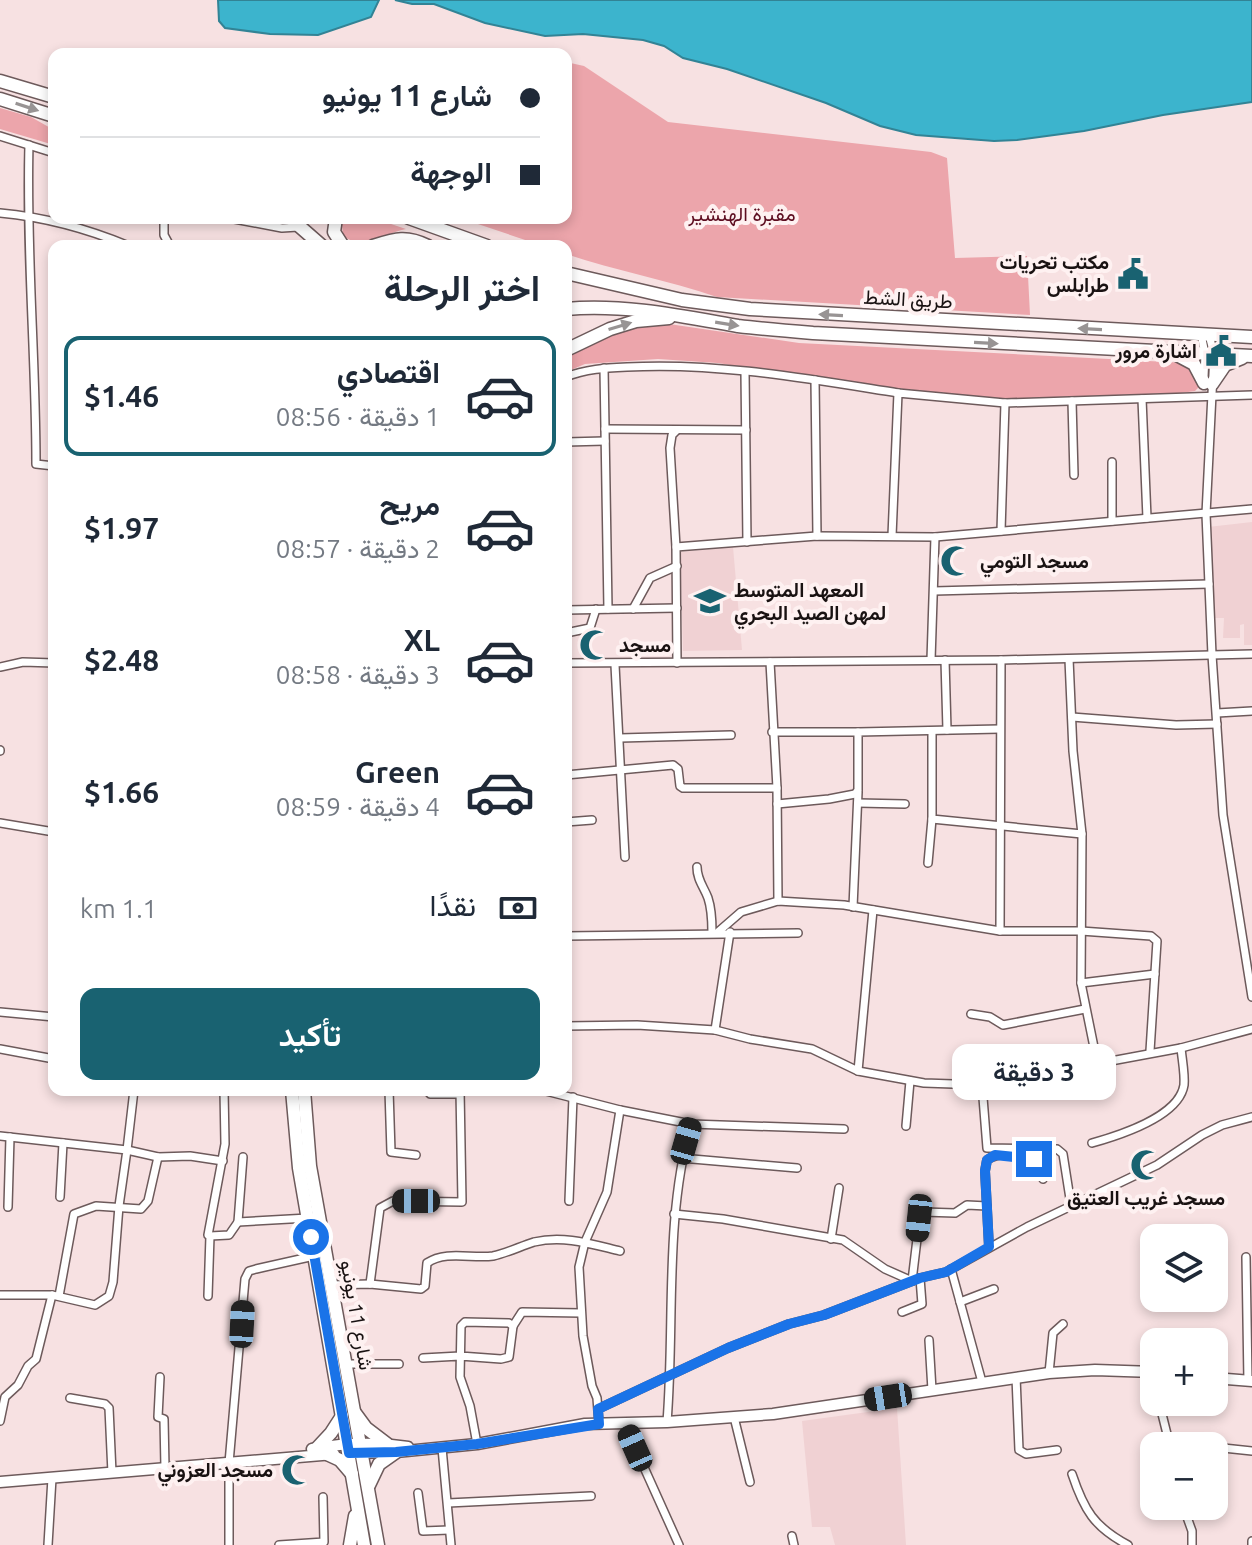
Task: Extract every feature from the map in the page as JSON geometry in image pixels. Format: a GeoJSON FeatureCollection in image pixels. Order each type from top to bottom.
{"type":"FeatureCollection","features":[{"type":"Feature","properties":{"kind":"highway"},"geometry":{"type":"LineString","coordinates":[[0,81],[48,95]]}},
{"type":"Feature","properties":{"kind":"highway"},"geometry":{"type":"LineString","coordinates":[[0,99],[48,114]]}},
{"type":"Feature","properties":{"kind":"highway"},"geometry":{"type":"LineString","coordinates":[[298,224],[316,240]]}},
{"type":"Feature","properties":{"kind":"highway"},"geometry":{"type":"LineString","coordinates":[[426,224],[471,240]]}},
{"type":"Feature","properties":{"kind":"highway"},"geometry":{"type":"LineString","coordinates":[[435,227],[451,240]]}},
{"type":"Feature","properties":{"kind":"highway"},"geometry":{"type":"LineString","coordinates":[[390,240],[407,237],[414,240]]}},
{"type":"Feature","properties":{"kind":"highway","name":"طريق الشط"},"geometry":{"type":"LineString","coordinates":[[572,274],[682,300],[750,309],[1252,337]]}},
{"type":"Feature","properties":{"kind":"highway","name":"طريق الشط"},"geometry":{"type":"LineString","coordinates":[[572,309],[625,308],[813,333],[1250,356]]}},
{"type":"Feature","properties":{"kind":"highway"},"geometry":{"type":"LineString","coordinates":[[572,347],[610,329],[636,321],[678,316]]}},
{"type":"Feature","properties":{"kind":"highway"},"geometry":{"type":"LineString","coordinates":[[1170,352],[1194,364],[1210,389],[1225,365],[1250,356]]}},
{"type":"Feature","properties":{"kind":"highway","name":"شارع 11 يونيو"},"geometry":{"type":"LineString","coordinates":[[293,1096],[345,1364],[348,1413]]}},
{"type":"Feature","properties":{"kind":"highway","name":"شارع 11 يونيو"},"geometry":{"type":"LineString","coordinates":[[304,1096],[302,1149],[308,1218],[362,1492],[364,1545]]}},
{"type":"Feature","properties":{"kind":"highway"},"geometry":{"type":"LineString","coordinates":[[350,1545],[362,1492],[392,1448],[348,1413],[331,1433],[322,1451],[345,1465],[353,1477]]}},
{"type":"Feature","properties":{"kind":"highway","name":"شارع 11 يونيو"},"geometry":{"type":"LineString","coordinates":[[354,1449],[353,1477],[362,1492],[379,1541]]}},
{"type":"Feature","properties":{"kind":"street"},"geometry":{"type":"LineString","coordinates":[[0,136],[48,151]]}},
{"type":"Feature","properties":{"kind":"street"},"geometry":{"type":"LineString","coordinates":[[29,145],[27,215],[36,384],[36,464],[48,465]]}},
{"type":"Feature","properties":{"kind":"street"},"geometry":{"type":"LineString","coordinates":[[0,213],[48,221]]}},
{"type":"Feature","properties":{"kind":"street"},"geometry":{"type":"LineString","coordinates":[[59,224],[114,240]]}},
{"type":"Feature","properties":{"kind":"street"},"geometry":{"type":"LineString","coordinates":[[261,224],[282,228],[302,227]]}},
{"type":"Feature","properties":{"kind":"street"},"geometry":{"type":"LineString","coordinates":[[1205,335],[1210,354],[1206,514],[1212,655],[1228,853],[1252,997]]}},
{"type":"Feature","properties":{"kind":"street"},"geometry":{"type":"LineString","coordinates":[[572,375],[604,368],[669,364],[815,380],[898,393],[1005,403],[1142,399],[1210,389],[1252,395]]}},
{"type":"Feature","properties":{"kind":"street"},"geometry":{"type":"LineString","coordinates":[[604,368],[608,609]]}},
{"type":"Feature","properties":{"kind":"street"},"geometry":{"type":"LineString","coordinates":[[745,372],[747,542]]}},
{"type":"Feature","properties":{"kind":"street"},"geometry":{"type":"LineString","coordinates":[[815,380],[817,536]]}},
{"type":"Feature","properties":{"kind":"street"},"geometry":{"type":"LineString","coordinates":[[892,536],[898,393]]}},
{"type":"Feature","properties":{"kind":"street"},"geometry":{"type":"LineString","coordinates":[[1142,399],[1147,518]]}},
{"type":"Feature","properties":{"kind":"street"},"geometry":{"type":"LineString","coordinates":[[1072,401],[1074,475]]}},
{"type":"Feature","properties":{"kind":"street"},"geometry":{"type":"LineString","coordinates":[[1001,531],[1005,403]]}},
{"type":"Feature","properties":{"kind":"street"},"geometry":{"type":"LineString","coordinates":[[605,429],[746,430]]}},
{"type":"Feature","properties":{"kind":"street"},"geometry":{"type":"LineString","coordinates":[[677,430],[672,435],[670,448],[677,566],[677,663]]}},
{"type":"Feature","properties":{"kind":"street"},"geometry":{"type":"LineString","coordinates":[[572,442],[605,441]]}},
{"type":"Feature","properties":{"kind":"street"},"geometry":{"type":"LineString","coordinates":[[1112,462],[1112,521]]}},
{"type":"Feature","properties":{"kind":"street"},"geometry":{"type":"LineString","coordinates":[[676,547],[817,536],[935,537],[1252,509]]}},
{"type":"Feature","properties":{"kind":"street"},"geometry":{"type":"LineString","coordinates":[[931,660],[935,537]]}},
{"type":"Feature","properties":{"kind":"street"},"geometry":{"type":"LineString","coordinates":[[633,609],[650,578],[677,566]]}},
{"type":"Feature","properties":{"kind":"street"},"geometry":{"type":"LineString","coordinates":[[934,591],[1209,584]]}},
{"type":"Feature","properties":{"kind":"street"},"geometry":{"type":"LineString","coordinates":[[572,610],[677,608]]}},
{"type":"Feature","properties":{"kind":"street"},"geometry":{"type":"LineString","coordinates":[[572,632],[590,628],[596,609]]}},
{"type":"Feature","properties":{"kind":"street"},"geometry":{"type":"LineString","coordinates":[[572,663],[1001,660],[1252,654]]}},
{"type":"Feature","properties":{"kind":"street"},"geometry":{"type":"LineString","coordinates":[[1069,659],[1082,834],[1081,983],[1097,1062]]}},
{"type":"Feature","properties":{"kind":"street"},"geometry":{"type":"LineString","coordinates":[[945,660],[947,730]]}},
{"type":"Feature","properties":{"kind":"street"},"geometry":{"type":"LineString","coordinates":[[1000,931],[1001,660]]}},
{"type":"Feature","properties":{"kind":"street"},"geometry":{"type":"LineString","coordinates":[[0,667],[23,662],[48,663]]}},
{"type":"Feature","properties":{"kind":"street"},"geometry":{"type":"LineString","coordinates":[[770,662],[777,788],[778,901]]}},
{"type":"Feature","properties":{"kind":"street"},"geometry":{"type":"LineString","coordinates":[[615,665],[625,857]]}},
{"type":"Feature","properties":{"kind":"street"},"geometry":{"type":"LineString","coordinates":[[1217,713],[1252,711]]}},
{"type":"Feature","properties":{"kind":"street"},"geometry":{"type":"LineString","coordinates":[[1072,717],[1176,725],[1217,724]]}},
{"type":"Feature","properties":{"kind":"street"},"geometry":{"type":"LineString","coordinates":[[772,732],[1000,729]]}},
{"type":"Feature","properties":{"kind":"street"},"geometry":{"type":"LineString","coordinates":[[928,863],[932,819],[932,731]]}},
{"type":"Feature","properties":{"kind":"street"},"geometry":{"type":"LineString","coordinates":[[853,907],[858,732]]}},
{"type":"Feature","properties":{"kind":"street"},"geometry":{"type":"LineString","coordinates":[[620,738],[731,735]]}},
{"type":"Feature","properties":{"kind":"street"},"geometry":{"type":"LineString","coordinates":[[572,774],[673,765],[678,769],[683,788],[777,788]]}},
{"type":"Feature","properties":{"kind":"street"},"geometry":{"type":"LineString","coordinates":[[777,804],[829,799],[851,795],[858,790]]}},
{"type":"Feature","properties":{"kind":"street"},"geometry":{"type":"LineString","coordinates":[[858,803],[905,804]]}},
{"type":"Feature","properties":{"kind":"street"},"geometry":{"type":"LineString","coordinates":[[932,819],[1082,834]]}},
{"type":"Feature","properties":{"kind":"street"},"geometry":{"type":"LineString","coordinates":[[572,822],[592,820]]}},
{"type":"Feature","properties":{"kind":"street"},"geometry":{"type":"LineString","coordinates":[[0,823],[48,831]]}},
{"type":"Feature","properties":{"kind":"street"},"geometry":{"type":"LineString","coordinates":[[697,867],[715,932]]}},
{"type":"Feature","properties":{"kind":"street"},"geometry":{"type":"LineString","coordinates":[[715,932],[741,912],[778,901],[853,907],[1000,931],[1081,931],[1151,936],[1157,941],[1150,1051]]}},
{"type":"Feature","properties":{"kind":"street"},"geometry":{"type":"LineString","coordinates":[[858,1071],[873,910]]}},
{"type":"Feature","properties":{"kind":"street"},"geometry":{"type":"LineString","coordinates":[[715,1030],[730,932]]}},
{"type":"Feature","properties":{"kind":"street"},"geometry":{"type":"LineString","coordinates":[[572,936],[798,933]]}},
{"type":"Feature","properties":{"kind":"street"},"geometry":{"type":"LineString","coordinates":[[1081,983],[1155,974]]}},
{"type":"Feature","properties":{"kind":"street"},"geometry":{"type":"LineString","coordinates":[[971,1014],[990,1017],[1003,1025],[1085,1009]]}},
{"type":"Feature","properties":{"kind":"street"},"geometry":{"type":"LineString","coordinates":[[0,1012],[48,1016]]}},
{"type":"Feature","properties":{"kind":"street"},"geometry":{"type":"LineString","coordinates":[[572,1026],[637,1025],[715,1030],[812,1049],[858,1071],[910,1081],[982,1085],[1150,1051],[1181,1048],[1252,1029]]}},
{"type":"Feature","properties":{"kind":"street"},"geometry":{"type":"LineString","coordinates":[[1092,1143],[1128,1133],[1171,1104],[1184,1084],[1181,1048]]}},
{"type":"Feature","properties":{"kind":"street"},"geometry":{"type":"LineString","coordinates":[[0,1049],[48,1058]]}},
{"type":"Feature","properties":{"kind":"street"},"geometry":{"type":"LineString","coordinates":[[906,1126],[910,1081]]}},
{"type":"Feature","properties":{"kind":"street"},"geometry":{"type":"LineString","coordinates":[[982,1085],[987,1148],[1057,1149],[1063,1154],[1071,1205]]}},
{"type":"Feature","properties":{"kind":"street"},"geometry":{"type":"LineString","coordinates":[[0,1295],[56,1296],[95,1305],[109,1296],[133,1096]]}},
{"type":"Feature","properties":{"kind":"street"},"geometry":{"type":"LineString","coordinates":[[208,1296],[208,1235],[223,1161],[224,1096]]}},
{"type":"Feature","properties":{"kind":"street"},"geometry":{"type":"LineString","coordinates":[[389,1096],[391,1152],[416,1155]]}},
{"type":"Feature","properties":{"kind":"street"},"geometry":{"type":"LineString","coordinates":[[370,1284],[380,1208],[393,1201],[462,1202],[460,1096]]}},
{"type":"Feature","properties":{"kind":"street"},"geometry":{"type":"LineString","coordinates":[[569,1096],[691,1124],[844,1129]]}},
{"type":"Feature","properties":{"kind":"street"},"geometry":{"type":"LineString","coordinates":[[569,1201],[573,1097]]}},
{"type":"Feature","properties":{"kind":"street"},"geometry":{"type":"LineString","coordinates":[[599,1424],[586,1361],[579,1267],[585,1242],[607,1192],[620,1110]]}},
{"type":"Feature","properties":{"kind":"street"},"geometry":{"type":"LineString","coordinates":[[598,1409],[762,1334],[951,1269],[1071,1205],[1157,1165],[1214,1129],[1252,1117]]}},
{"type":"Feature","properties":{"kind":"street"},"geometry":{"type":"LineString","coordinates":[[667,1422],[674,1214],[681,1158],[691,1124]]}},
{"type":"Feature","properties":{"kind":"street"},"geometry":{"type":"LineString","coordinates":[[0,1136],[127,1150],[158,1157],[190,1156],[223,1161]]}},
{"type":"Feature","properties":{"kind":"street"},"geometry":{"type":"LineString","coordinates":[[8,1207],[10,1137]]}},
{"type":"Feature","properties":{"kind":"street"},"geometry":{"type":"LineString","coordinates":[[60,1197],[63,1143]]}},
{"type":"Feature","properties":{"kind":"street"},"geometry":{"type":"LineString","coordinates":[[989,1247],[985,1165],[990,1157],[1029,1156],[1040,1165],[1043,1179]]}},
{"type":"Feature","properties":{"kind":"street"},"geometry":{"type":"LineString","coordinates":[[0,1421],[5,1397],[18,1385],[28,1366],[36,1359],[56,1296],[74,1214],[96,1206],[141,1209],[146,1204],[158,1157]]}},
{"type":"Feature","properties":{"kind":"street"},"geometry":{"type":"LineString","coordinates":[[210,1236],[229,1235],[238,1222],[243,1157]]}},
{"type":"Feature","properties":{"kind":"street"},"geometry":{"type":"LineString","coordinates":[[681,1158],[797,1168]]}},
{"type":"Feature","properties":{"kind":"street"},"geometry":{"type":"LineString","coordinates":[[831,1239],[839,1188]]}},
{"type":"Feature","properties":{"kind":"street"},"geometry":{"type":"LineString","coordinates":[[902,1312],[922,1304],[916,1279],[920,1214],[955,1213],[967,1205],[987,1206]]}},
{"type":"Feature","properties":{"kind":"street"},"geometry":{"type":"LineString","coordinates":[[674,1214],[723,1219],[843,1240],[885,1269],[916,1279]]}},
{"type":"Feature","properties":{"kind":"street"},"geometry":{"type":"LineString","coordinates":[[238,1222],[308,1218]]}},
{"type":"Feature","properties":{"kind":"street"},"geometry":{"type":"LineString","coordinates":[[331,1285],[370,1284],[422,1289],[427,1263],[431,1260],[448,1256],[496,1255],[532,1243],[557,1239],[620,1251]]}},
{"type":"Feature","properties":{"kind":"street"},"geometry":{"type":"LineString","coordinates":[[229,1545],[229,1463],[245,1279],[249,1271],[314,1256]]}},
{"type":"Feature","properties":{"kind":"street"},"geometry":{"type":"LineString","coordinates":[[1228,1379],[1250,1381],[1246,1257]]}},
{"type":"Feature","properties":{"kind":"street"},"geometry":{"type":"LineString","coordinates":[[951,1269],[982,1382]]}},
{"type":"Feature","properties":{"kind":"street"},"geometry":{"type":"LineString","coordinates":[[960,1302],[994,1289]]}},
{"type":"Feature","properties":{"kind":"street"},"geometry":{"type":"LineString","coordinates":[[423,1358],[509,1357],[513,1326],[522,1312],[581,1313]]}},
{"type":"Feature","properties":{"kind":"street"},"geometry":{"type":"LineString","coordinates":[[477,1444],[470,1406],[461,1385],[461,1326],[465,1322],[509,1323],[513,1326]]}},
{"type":"Feature","properties":{"kind":"street"},"geometry":{"type":"LineString","coordinates":[[1049,1373],[1053,1333],[1063,1324]]}},
{"type":"Feature","properties":{"kind":"street"},"geometry":{"type":"LineString","coordinates":[[929,1340],[932,1390]]}},
{"type":"Feature","properties":{"kind":"street"},"geometry":{"type":"LineString","coordinates":[[345,1364],[399,1364]]}},
{"type":"Feature","properties":{"kind":"street"},"geometry":{"type":"LineString","coordinates":[[0,1482],[229,1463],[322,1451],[442,1448],[599,1424],[734,1417],[1049,1373],[1140,1372]]}},
{"type":"Feature","properties":{"kind":"street"},"geometry":{"type":"LineString","coordinates":[[160,1377],[158,1419],[164,1419],[165,1468]]}},
{"type":"Feature","properties":{"kind":"street"},"geometry":{"type":"LineString","coordinates":[[1016,1377],[1019,1450],[1026,1454],[1057,1450]]}},
{"type":"Feature","properties":{"kind":"street"},"geometry":{"type":"LineString","coordinates":[[70,1398],[108,1406],[112,1473]]}},
{"type":"Feature","properties":{"kind":"street"},"geometry":{"type":"LineString","coordinates":[[734,1417],[750,1482]]}},
{"type":"Feature","properties":{"kind":"street"},"geometry":{"type":"LineString","coordinates":[[624,1423],[679,1545]]}},
{"type":"Feature","properties":{"kind":"street"},"geometry":{"type":"LineString","coordinates":[[442,1448],[451,1545]]}},
{"type":"Feature","properties":{"kind":"street"},"geometry":{"type":"LineString","coordinates":[[1228,1448],[1252,1451]]}},
{"type":"Feature","properties":{"kind":"street"},"geometry":{"type":"LineString","coordinates":[[1072,1474],[1094,1521],[1111,1536],[1128,1545]]}},
{"type":"Feature","properties":{"kind":"street"},"geometry":{"type":"LineString","coordinates":[[48,1545],[52,1478]]}},
{"type":"Feature","properties":{"kind":"street"},"geometry":{"type":"LineString","coordinates":[[418,1493],[423,1531],[449,1530]]}},
{"type":"Feature","properties":{"kind":"street"},"geometry":{"type":"LineString","coordinates":[[448,1503],[591,1496]]}},
{"type":"Feature","properties":{"kind":"street"},"geometry":{"type":"LineString","coordinates":[[279,1545],[324,1542],[323,1497]]}},
{"type":"Feature","properties":{"kind":"street"},"geometry":{"type":"LineString","coordinates":[[1188,1520],[1192,1545]]}},
{"type":"Feature","properties":{"kind":"street"},"geometry":{"type":"LineString","coordinates":[[792,1536],[794,1545]]}},
{"type":"Feature","properties":{"kind":"shaded area"},"geometry":{"type":"Polygon","coordinates":[[[1252,522],[1252,645],[1244,645],[1244,624],[1240,625],[1240,638],[1223,638],[1224,618],[1214,618],[1208,527],[1252,522]]]}},
{"type":"Feature","properties":{"kind":"shaded area","name":"المعهد المتوسط لمهن الصيد البحري"},"geometry":{"type":"Polygon","coordinates":[[[733,547],[742,650],[683,651],[680,552],[733,547]]]}},
{"type":"Feature","properties":{"kind":"shaded area"},"geometry":{"type":"Polygon","coordinates":[[[897,1408],[906,1545],[835,1545],[830,1527],[812,1527],[802,1421],[897,1408]]]}},
{"type":"Feature","properties":{"kind":"green space","name":"مقبرة الهنشير"},"geometry":{"type":"Polygon","coordinates":[[[572,63],[584,66],[668,122],[931,152],[947,158],[955,258],[1027,256],[1030,315],[717,297],[572,256],[572,240],[525,240],[478,224],[572,224],[572,63]]]}},
{"type":"Feature","properties":{"kind":"green space"},"geometry":{"type":"Polygon","coordinates":[[[0,108],[31,117],[48,127],[48,143],[0,129],[0,108]]]}},
{"type":"Feature","properties":{"kind":"green space"},"geometry":{"type":"Polygon","coordinates":[[[391,224],[406,229],[373,240],[350,240],[343,235],[342,225],[391,224]]]}},
{"type":"Feature","properties":{"kind":"green space"},"geometry":{"type":"Polygon","coordinates":[[[662,323],[799,343],[1187,363],[1199,379],[1199,387],[1195,391],[1181,393],[1000,399],[835,382],[718,363],[658,359],[585,364],[572,369],[572,355],[612,335],[662,323]]]}},
{"type":"Feature","properties":{"kind":"water"},"geometry":{"type":"Polygon","coordinates":[[[218,0],[379,0],[371,17],[318,35],[270,34],[225,28],[219,21],[218,0]]]}},
{"type":"Feature","properties":{"kind":"water"},"geometry":{"type":"Polygon","coordinates":[[[395,0],[1252,0],[1252,102],[1017,140],[916,135],[880,126],[826,103],[727,69],[683,58],[664,46],[643,40],[583,34],[545,36],[485,23],[434,4],[395,0]]]}},
{"type":"Feature","properties":{"kind":"place","name":"مكتب تحريات طرابلس"},"geometry":{"type":"Point","coordinates":[1133,274]}},
{"type":"Feature","properties":{"kind":"place","name":"اشارة مرور"},"geometry":{"type":"Point","coordinates":[1221,351]}},
{"type":"Feature","properties":{"kind":"place","name":"مسجد التومي"},"geometry":{"type":"Point","coordinates":[956,561]}},
{"type":"Feature","properties":{"kind":"place","name":"المعهد المتوسط لمهن الصيد البحري"},"geometry":{"type":"Point","coordinates":[710,601]}},
{"type":"Feature","properties":{"kind":"place","name":"مسجد"},"geometry":{"type":"Point","coordinates":[595,645]}},
{"type":"Feature","properties":{"kind":"place","name":"مسجد غريب العتيق"},"geometry":{"type":"Point","coordinates":[1146,1165]}},
{"type":"Feature","properties":{"kind":"place","name":"مسجد العزوني"},"geometry":{"type":"Point","coordinates":[297,1470]}},
{"type":"Feature","properties":{"kind":"route"},"geometry":{"type":"LineString","coordinates":[[311,1237],[349,1453],[442,1448],[599,1424],[598,1409],[728,1348],[920,1278],[946,1272],[989,1247],[987,1160],[995,1155],[1029,1156],[1034,1159]]}}]}
